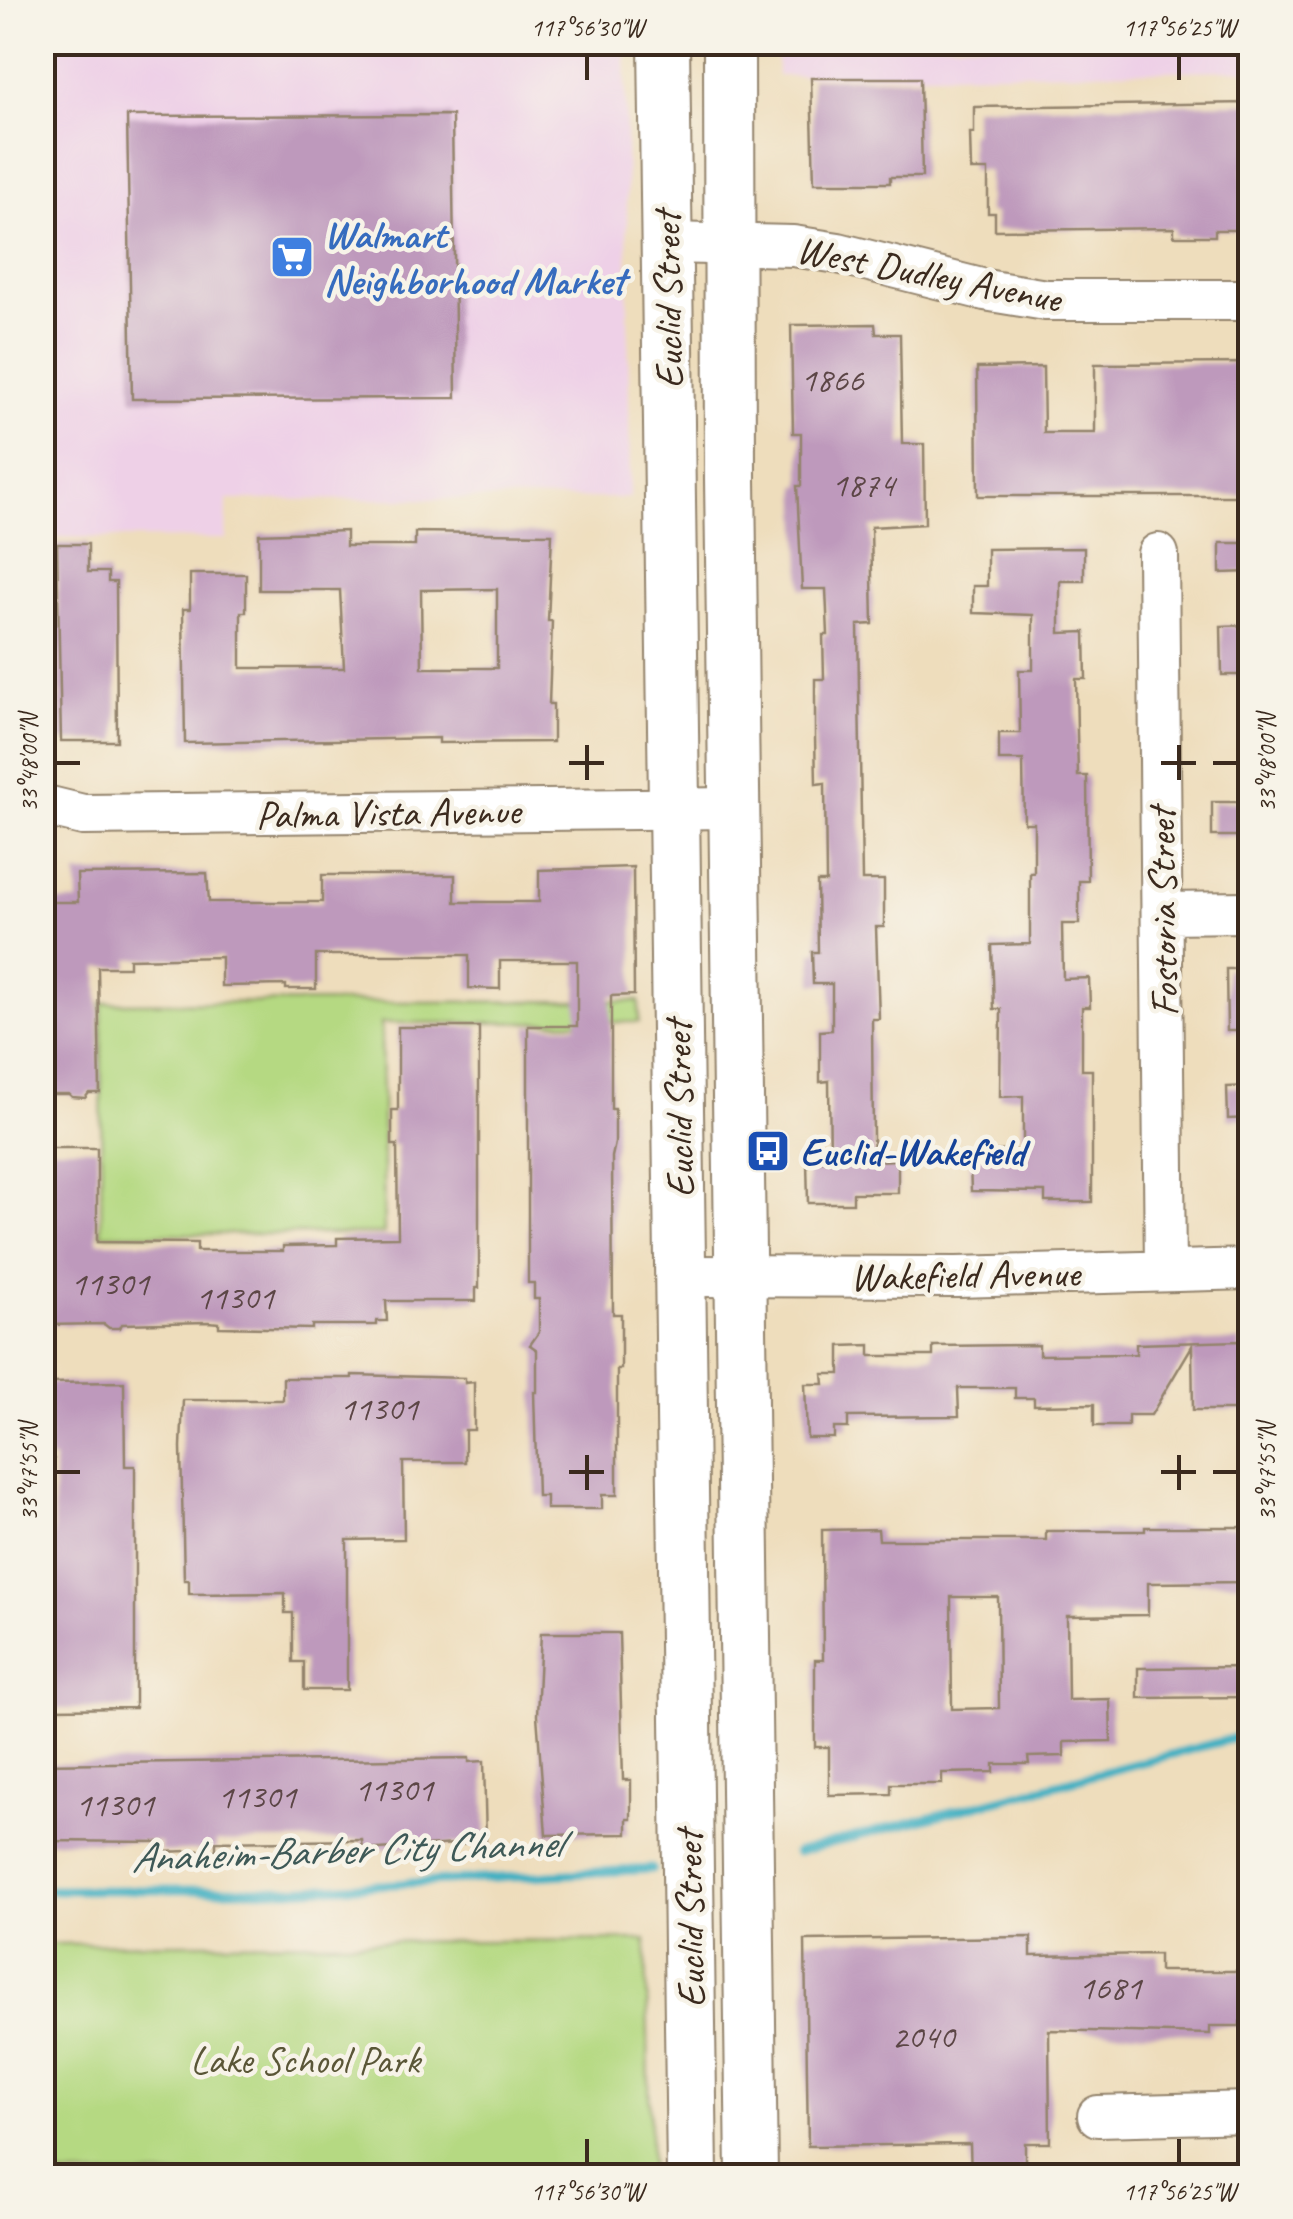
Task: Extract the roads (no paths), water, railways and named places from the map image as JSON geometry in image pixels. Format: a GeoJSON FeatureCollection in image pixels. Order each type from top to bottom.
{"type":"FeatureCollection","features":[{"type":"Feature","properties":{"kind":"main road","name":"Euclid Street"},"geometry":{"type":"LineString","coordinates":[[664,42],[692,2176]]}},
{"type":"Feature","properties":{"kind":"main road","name":"Euclid Street"},"geometry":{"type":"LineString","coordinates":[[729,42],[734,808],[752,2176]]}},
{"type":"Feature","properties":{"kind":"street","name":"West Dudley Avenue"},"geometry":{"type":"LineString","coordinates":[[666,243],[729,243],[823,251],[985,290],[1046,300],[1250,300]]}},
{"type":"Feature","properties":{"kind":"street","name":"Fostoria Street"},"geometry":{"type":"LineString","coordinates":[[1158,554],[1165,1270]]}},
{"type":"Feature","properties":{"kind":"street","name":"Palma Vista Avenue"},"geometry":{"type":"LineString","coordinates":[[42,805],[84,815],[734,808]]}},
{"type":"Feature","properties":{"kind":"street"},"geometry":{"type":"LineString","coordinates":[[1162,912],[1250,912]]}},
{"type":"Feature","properties":{"kind":"street","name":"Wakefield Avenue"},"geometry":{"type":"LineString","coordinates":[[680,1276],[957,1277],[1250,1269]]}},
{"type":"Feature","properties":{"kind":"street"},"geometry":{"type":"LineString","coordinates":[[1098,2116],[1250,2112]]}},
{"type":"Feature","properties":{"kind":"waterway","name":"Anaheim-Barber City Channel"},"geometry":{"type":"LineString","coordinates":[[797,1852],[1250,1734]]}},
{"type":"Feature","properties":{"kind":"waterway","name":"Anaheim-Barber City Channel"},"geometry":{"type":"LineString","coordinates":[[42,1890],[290,1890],[652,1869]]}},
{"type":"Feature","properties":{"kind":"place","name":"Walmart Neighborhood Market"},"geometry":{"type":"Point","coordinates":[292,257]}},
{"type":"Feature","properties":{"kind":"place","name":"Euclid-Wakefield"},"geometry":{"type":"Point","coordinates":[768,1151]}},
{"type":"Feature","properties":{"kind":"park label","name":"Lake School Park"},"geometry":{"type":"Point","coordinates":[305,2059]}}]}
